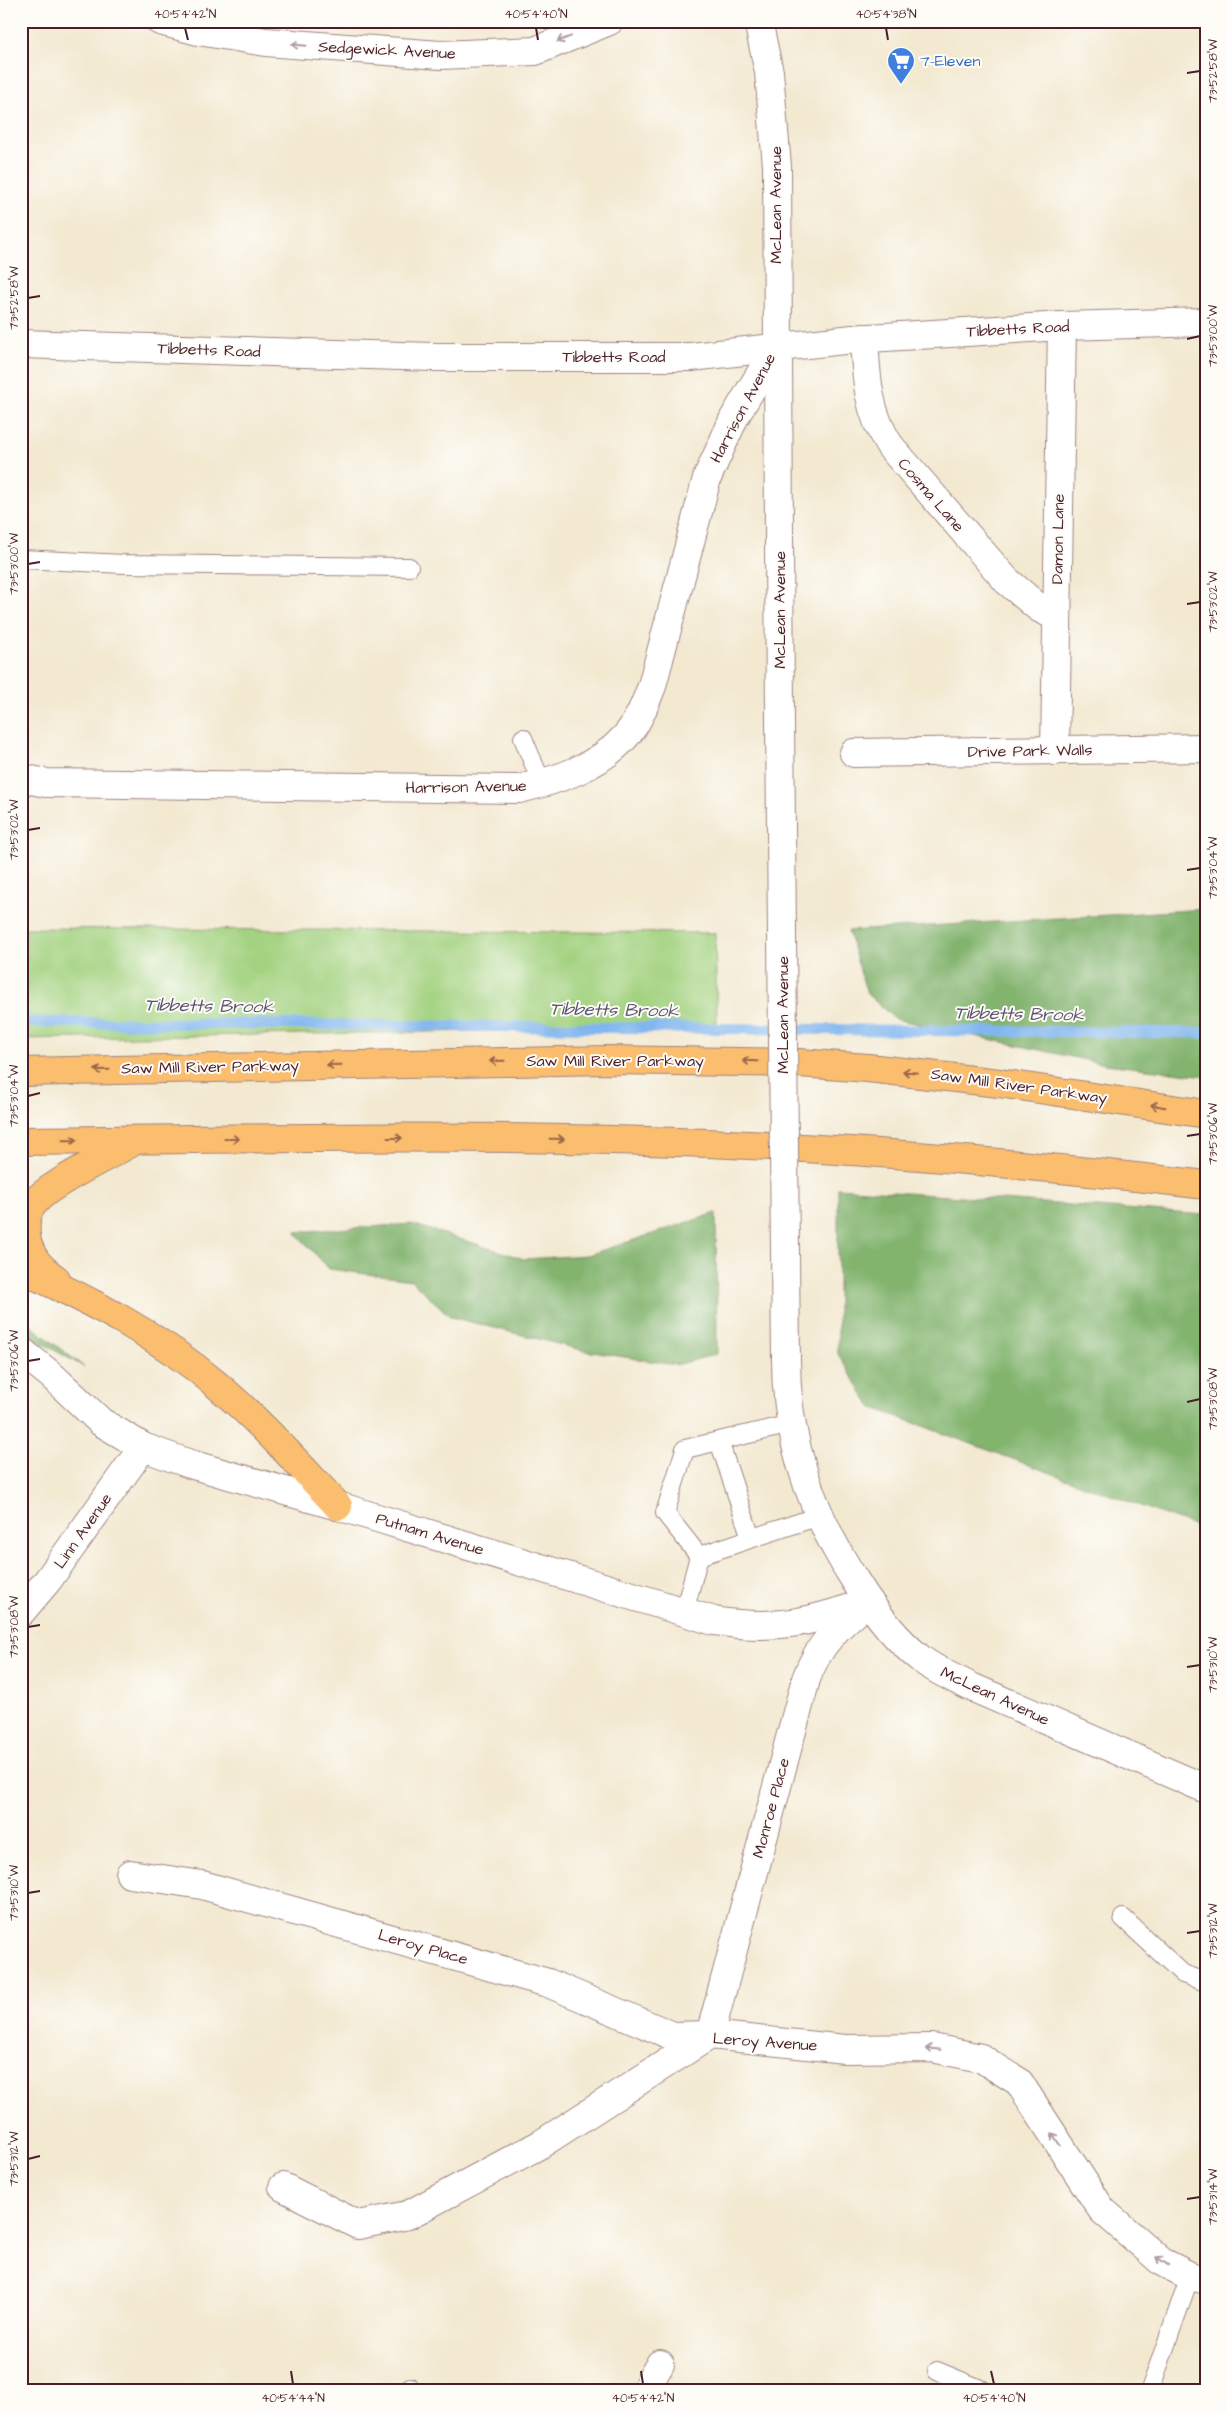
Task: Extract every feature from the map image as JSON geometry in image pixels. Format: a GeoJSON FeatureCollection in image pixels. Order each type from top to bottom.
{"type":"FeatureCollection","features":[{"type":"Feature","properties":{"kind":"highway","name":"Saw Mill River Parkway"},"geometry":{"type":"LineString","coordinates":[[21,1072],[606,1060],[789,1062],[934,1075],[1062,1091],[1206,1114]]}},
{"type":"Feature","properties":{"kind":"highway"},"geometry":{"type":"LineString","coordinates":[[21,1141],[498,1138],[717,1143],[921,1156],[1206,1184]]}},
{"type":"Feature","properties":{"kind":"highway"},"geometry":{"type":"LineString","coordinates":[[80,1296],[51,1275],[32,1256],[25,1230],[27,1217],[32,1204],[46,1192],[137,1140]]}},
{"type":"Feature","properties":{"kind":"highway"},"geometry":{"type":"LineString","coordinates":[[21,1269],[80,1296],[148,1334],[218,1385],[269,1433],[338,1506]]}},
{"type":"Feature","properties":{"kind":"street","name":"Sedgewick Avenue"},"geometry":{"type":"LineString","coordinates":[[160,21],[266,42],[440,55],[535,51],[609,21]]}},
{"type":"Feature","properties":{"kind":"street","name":"McLean Avenue"},"geometry":{"type":"LineString","coordinates":[[758,21],[769,72],[776,137],[786,1360],[791,1424],[807,1486],[819,1516],[841,1557],[869,1602],[902,1642],[940,1672],[994,1698],[1206,1789]]}},
{"type":"Feature","properties":{"kind":"street","name":"Tibbetts Road"},"geometry":{"type":"LineString","coordinates":[[21,344],[433,357],[691,357],[777,346],[864,338],[1062,326],[1206,322]]}},
{"type":"Feature","properties":{"kind":"street","name":"Damon Lane"},"geometry":{"type":"LineString","coordinates":[[1055,751],[1062,326]]}},
{"type":"Feature","properties":{"kind":"street","name":"Cosma Lane"},"geometry":{"type":"LineString","coordinates":[[864,338],[866,374],[873,415],[879,430],[890,446],[1006,580],[1039,608],[1057,617]]}},
{"type":"Feature","properties":{"kind":"street","name":"Harrison Avenue"},"geometry":{"type":"LineString","coordinates":[[21,778],[46,783],[440,790],[519,789],[542,784],[575,773],[604,756],[626,737],[642,712],[652,686],[706,478],[734,418],[777,346]]}},
{"type":"Feature","properties":{"kind":"street","name":"Drive Park Walls"},"geometry":{"type":"LineString","coordinates":[[854,754],[1206,748]]}},
{"type":"Feature","properties":{"kind":"street","name":"Putnam Avenue"},"geometry":{"type":"LineString","coordinates":[[21,1351],[51,1375],[101,1422],[143,1447],[190,1464],[338,1506],[684,1612],[734,1624],[775,1626],[813,1620],[869,1602]]}},
{"type":"Feature","properties":{"kind":"street","name":"Linn Avenue"},"geometry":{"type":"LineString","coordinates":[[21,1612],[48,1580],[143,1447]]}},
{"type":"Feature","properties":{"kind":"street","name":"Monroe Place"},"geometry":{"type":"LineString","coordinates":[[710,2035],[806,1679],[811,1666],[829,1636],[845,1620],[869,1602]]}},
{"type":"Feature","properties":{"kind":"street","name":"Leroy Place"},"geometry":{"type":"LineString","coordinates":[[130,1874],[202,1885],[548,1983],[673,2036],[710,2035]]}},
{"type":"Feature","properties":{"kind":"street","name":"Leroy Avenue"},"geometry":{"type":"LineString","coordinates":[[283,2187],[358,2225],[408,2214],[541,2144],[710,2035],[845,2049],[932,2048],[981,2058],[1019,2082],[1102,2210],[1162,2262],[1198,2278]]}},
{"type":"Feature","properties":{"kind":"street"},"geometry":{"type":"LineString","coordinates":[[649,2390],[649,2383],[660,2364]]}},
{"type":"Feature","properties":{"kind":"lane"},"geometry":{"type":"LineString","coordinates":[[21,559],[124,564],[408,567]]}},
{"type":"Feature","properties":{"kind":"lane"},"geometry":{"type":"LineString","coordinates":[[522,738],[542,784]]}},
{"type":"Feature","properties":{"kind":"lane"},"geometry":{"type":"LineString","coordinates":[[699,1556],[665,1514],[685,1449],[791,1424]]}},
{"type":"Feature","properties":{"kind":"lane"},"geometry":{"type":"LineString","coordinates":[[719,1441],[751,1538]]}},
{"type":"Feature","properties":{"kind":"lane"},"geometry":{"type":"LineString","coordinates":[[699,1556],[819,1516]]}},
{"type":"Feature","properties":{"kind":"lane"},"geometry":{"type":"LineString","coordinates":[[684,1612],[699,1556]]}},
{"type":"Feature","properties":{"kind":"lane"},"geometry":{"type":"LineString","coordinates":[[1123,1918],[1183,1974],[1206,1982]]}},
{"type":"Feature","properties":{"kind":"lane"},"geometry":{"type":"LineString","coordinates":[[1150,2390],[1198,2278]]}},
{"type":"Feature","properties":{"kind":"lane"},"geometry":{"type":"LineString","coordinates":[[937,2371],[983,2390]]}},
{"type":"Feature","properties":{"kind":"green space"},"geometry":{"type":"Polygon","coordinates":[[[1206,909],[1206,1076],[1105,1064],[895,1019],[867,994],[848,931],[1206,909]]]}},
{"type":"Feature","properties":{"kind":"green space"},"geometry":{"type":"Polygon","coordinates":[[[21,928],[715,933],[717,1027],[21,1039],[21,928]]]}},
{"type":"Feature","properties":{"kind":"green space"},"geometry":{"type":"Polygon","coordinates":[[[838,1188],[1206,1215],[1206,1530],[871,1407],[838,1354],[838,1188]]]}},
{"type":"Feature","properties":{"kind":"green space"},"geometry":{"type":"Polygon","coordinates":[[[716,1213],[717,1354],[676,1365],[586,1351],[451,1317],[411,1280],[329,1269],[295,1232],[412,1224],[524,1259],[588,1255],[716,1213]]]}},
{"type":"Feature","properties":{"kind":"green space"},"geometry":{"type":"Polygon","coordinates":[[[21,1318],[84,1367],[21,1331],[21,1318]]]}},
{"type":"Feature","properties":{"kind":"waterway","name":"Tibbetts Brook"},"geometry":{"type":"LineString","coordinates":[[21,1022],[1206,1033]]}},
{"type":"Feature","properties":{"kind":"place","name":"7-Eleven"},"geometry":{"type":"Point","coordinates":[901,85]}}]}
